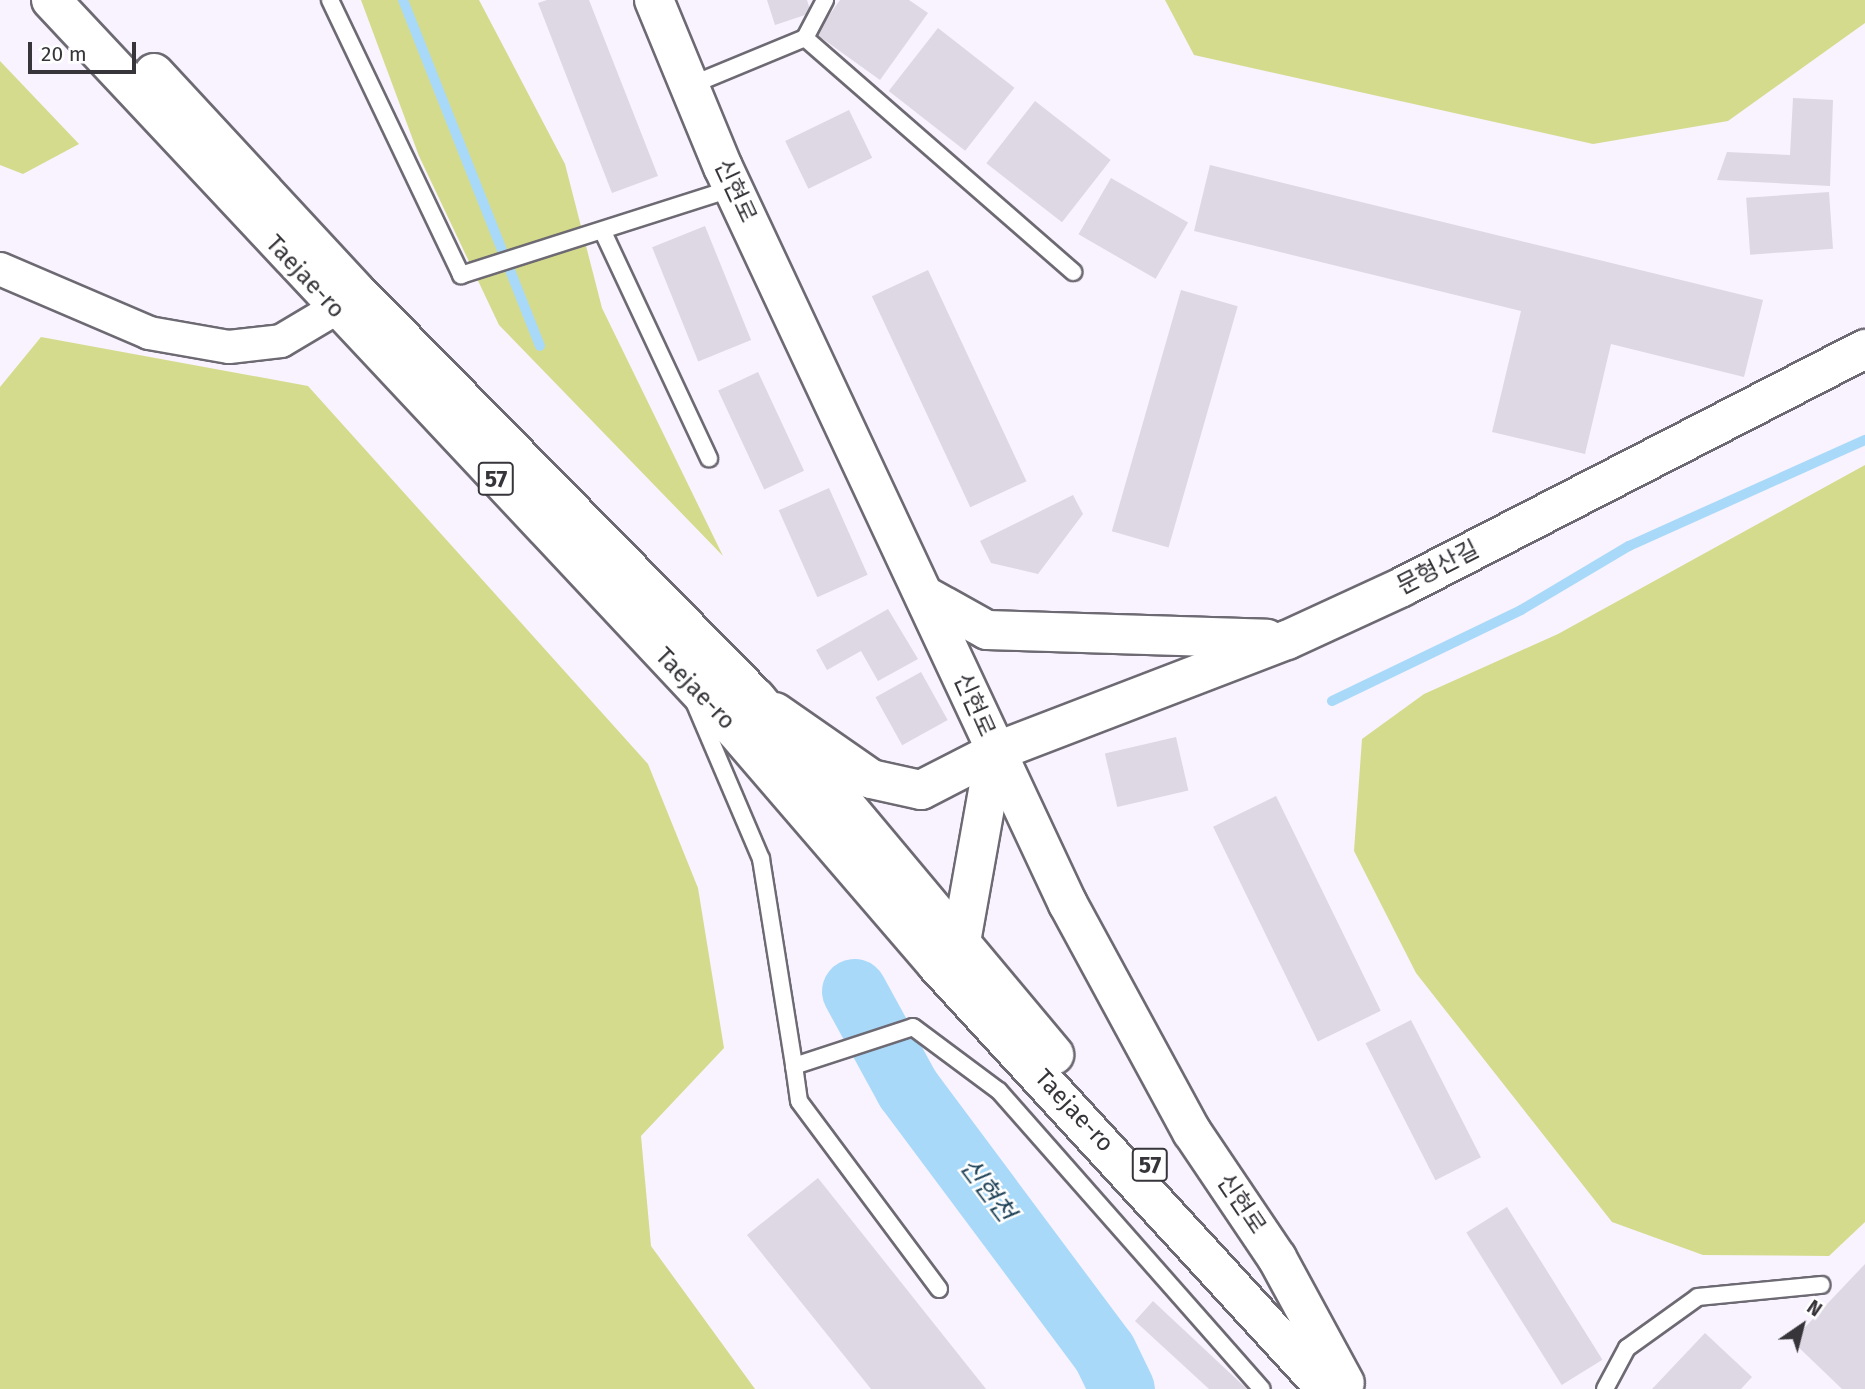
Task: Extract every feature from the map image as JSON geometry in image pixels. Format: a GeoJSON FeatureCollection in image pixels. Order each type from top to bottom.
{"type":"FeatureCollection","features":[{"type":"Feature","properties":{"kind":"main road","name":"Taejae-ro"},"geometry":{"type":"LineString","coordinates":[[51,0],[335,309],[683,676],[1086,1093],[1340,1387]]}},
{"type":"Feature","properties":{"kind":"main road","name":"Taejae-ro"},"geometry":{"type":"LineString","coordinates":[[87,0],[356,291],[756,698],[949,953]]}},
{"type":"Feature","properties":{"kind":"main road","name":"신현로"},"geometry":{"type":"LineString","coordinates":[[654,0],[733,188],[995,752],[1192,1132],[1277,1258],[1340,1387]]}},
{"type":"Feature","properties":{"kind":"main road","name":"문형산길"},"geometry":{"type":"LineString","coordinates":[[756,698],[871,779],[920,790],[995,752],[1287,640],[1865,349]]}},
{"type":"Feature","properties":{"kind":"main road"},"geometry":{"type":"LineString","coordinates":[[924,595],[987,630],[1287,640]]}},
{"type":"Feature","properties":{"kind":"main road"},"geometry":{"type":"LineString","coordinates":[[949,953],[995,752]]}},
{"type":"Feature","properties":{"kind":"street"},"geometry":{"type":"LineString","coordinates":[[0,269],[149,333],[229,347],[281,341],[335,309]]}},
{"type":"Feature","properties":{"kind":"lane"},"geometry":{"type":"LineString","coordinates":[[330,0],[461,275],[554,249],[733,188]]}},
{"type":"Feature","properties":{"kind":"lane"},"geometry":{"type":"LineString","coordinates":[[689,86],[805,38],[825,0]]}},
{"type":"Feature","properties":{"kind":"lane"},"geometry":{"type":"LineString","coordinates":[[805,38],[1073,272]]}},
{"type":"Feature","properties":{"kind":"lane"},"geometry":{"type":"LineString","coordinates":[[603,232],[709,458]]}},
{"type":"Feature","properties":{"kind":"lane"},"geometry":{"type":"LineString","coordinates":[[683,676],[761,859],[799,1101],[939,1289]]}},
{"type":"Feature","properties":{"kind":"lane"},"geometry":{"type":"LineString","coordinates":[[793,1061],[811,1060],[913,1027],[999,1091],[1262,1389]]}},
{"type":"Feature","properties":{"kind":"lane"},"geometry":{"type":"LineString","coordinates":[[1605,1389],[1627,1348],[1698,1297],[1821,1285]]}},
{"type":"Feature","properties":{"kind":"green space"},"geometry":{"type":"Polygon","coordinates":[[[361,0],[479,0],[565,164],[602,308],[723,556],[499,325],[419,156],[361,0]]]}},
{"type":"Feature","properties":{"kind":"green space"},"geometry":{"type":"Polygon","coordinates":[[[1165,0],[1865,0],[1865,23],[1728,121],[1593,144],[1194,55],[1165,0]]]}},
{"type":"Feature","properties":{"kind":"green space"},"geometry":{"type":"Polygon","coordinates":[[[0,61],[79,144],[23,174],[0,165],[0,61]]]}},
{"type":"Feature","properties":{"kind":"green space"},"geometry":{"type":"Polygon","coordinates":[[[41,337],[308,386],[648,764],[698,888],[724,1048],[641,1136],[651,1246],[755,1389],[0,1389],[0,387],[41,337]]]}},
{"type":"Feature","properties":{"kind":"green space"},"geometry":{"type":"Polygon","coordinates":[[[1865,465],[1865,1222],[1829,1256],[1703,1255],[1612,1222],[1416,973],[1354,851],[1362,739],[1424,694],[1558,634],[1865,465]]]}},
{"type":"Feature","properties":{"kind":"building"},"geometry":{"type":"Polygon","coordinates":[[[547,0],[589,0],[658,176],[612,193],[538,3],[547,0]]]}},
{"type":"Feature","properties":{"kind":"building"},"geometry":{"type":"Polygon","coordinates":[[[767,0],[807,0],[811,13],[775,25],[767,0]]]}},
{"type":"Feature","properties":{"kind":"building"},"geometry":{"type":"Polygon","coordinates":[[[840,0],[909,0],[928,13],[880,80],[816,34],[840,0]]]}},
{"type":"Feature","properties":{"kind":"building"},"geometry":{"type":"Polygon","coordinates":[[[938,28],[1014,88],[965,151],[889,91],[938,28]]]}},
{"type":"Feature","properties":{"kind":"building"},"geometry":{"type":"Polygon","coordinates":[[[1793,98],[1833,100],[1830,186],[1717,180],[1727,152],[1790,155],[1793,98]]]}},
{"type":"Feature","properties":{"kind":"building"},"geometry":{"type":"Polygon","coordinates":[[[1035,101],[1111,160],[1062,222],[986,163],[1035,101]]]}},
{"type":"Feature","properties":{"kind":"building"},"geometry":{"type":"Polygon","coordinates":[[[849,110],[872,158],[808,189],[785,141],[849,110]]]}},
{"type":"Feature","properties":{"kind":"building"},"geometry":{"type":"Polygon","coordinates":[[[1210,165],[1763,300],[1744,377],[1611,344],[1585,454],[1492,432],[1521,311],[1194,231],[1210,165]]]}},
{"type":"Feature","properties":{"kind":"building"},"geometry":{"type":"Polygon","coordinates":[[[1111,178],[1188,222],[1156,279],[1078,234],[1111,178]]]}},
{"type":"Feature","properties":{"kind":"building"},"geometry":{"type":"Polygon","coordinates":[[[1829,192],[1833,249],[1750,255],[1746,198],[1829,192]]]}},
{"type":"Feature","properties":{"kind":"building"},"geometry":{"type":"Polygon","coordinates":[[[705,226],[751,340],[698,361],[652,247],[705,226]]]}},
{"type":"Feature","properties":{"kind":"building"},"geometry":{"type":"Polygon","coordinates":[[[928,270],[1026,481],[970,507],[872,296],[928,270]]]}},
{"type":"Feature","properties":{"kind":"building"},"geometry":{"type":"Polygon","coordinates":[[[1181,290],[1238,306],[1169,548],[1112,531],[1181,290]]]}},
{"type":"Feature","properties":{"kind":"building"},"geometry":{"type":"Polygon","coordinates":[[[758,372],[804,471],[764,489],[718,391],[758,372]]]}},
{"type":"Feature","properties":{"kind":"building"},"geometry":{"type":"Polygon","coordinates":[[[829,488],[868,575],[817,597],[779,510],[829,488]]]}},
{"type":"Feature","properties":{"kind":"building"},"geometry":{"type":"Polygon","coordinates":[[[1073,495],[1083,514],[1038,574],[991,563],[980,541],[1073,495]]]}},
{"type":"Feature","properties":{"kind":"building"},"geometry":{"type":"Polygon","coordinates":[[[888,609],[918,659],[878,681],[861,651],[827,670],[816,650],[888,609]]]}},
{"type":"Feature","properties":{"kind":"building"},"geometry":{"type":"Polygon","coordinates":[[[921,672],[948,720],[902,745],[876,697],[921,672]]]}},
{"type":"Feature","properties":{"kind":"building"},"geometry":{"type":"Polygon","coordinates":[[[1176,737],[1188,791],[1117,807],[1105,753],[1176,737]]]}},
{"type":"Feature","properties":{"kind":"building"},"geometry":{"type":"Polygon","coordinates":[[[1276,796],[1381,1011],[1318,1041],[1213,827],[1276,796]]]}},
{"type":"Feature","properties":{"kind":"building"},"geometry":{"type":"Polygon","coordinates":[[[1411,1020],[1481,1157],[1435,1180],[1366,1043],[1411,1020]]]}},
{"type":"Feature","properties":{"kind":"building"},"geometry":{"type":"Polygon","coordinates":[[[818,1178],[986,1389],[871,1389],[747,1235],[818,1178]]]}},
{"type":"Feature","properties":{"kind":"building"},"geometry":{"type":"Polygon","coordinates":[[[1507,1207],[1602,1360],[1562,1385],[1466,1232],[1507,1207]]]}},
{"type":"Feature","properties":{"kind":"building"},"geometry":{"type":"Polygon","coordinates":[[[1865,1264],[1865,1389],[1842,1389],[1792,1341],[1865,1264]]]}},
{"type":"Feature","properties":{"kind":"building"},"geometry":{"type":"Polygon","coordinates":[[[1153,1301],[1247,1389],[1209,1389],[1135,1321],[1153,1301]]]}},
{"type":"Feature","properties":{"kind":"building"},"geometry":{"type":"Polygon","coordinates":[[[1705,1333],[1752,1377],[1741,1389],[1652,1389],[1705,1333]]]}},
{"type":"Feature","properties":{"kind":"waterway"},"geometry":{"type":"LineString","coordinates":[[403,0],[540,346]]}},
{"type":"Feature","properties":{"kind":"waterway"},"geometry":{"type":"LineString","coordinates":[[1332,701],[1521,610],[1629,546],[1865,440]]}},
{"type":"Feature","properties":{"kind":"waterway","name":"신현천"},"geometry":{"type":"LineString","coordinates":[[854,991],[907,1088],[1104,1352],[1122,1389]]}}]}
